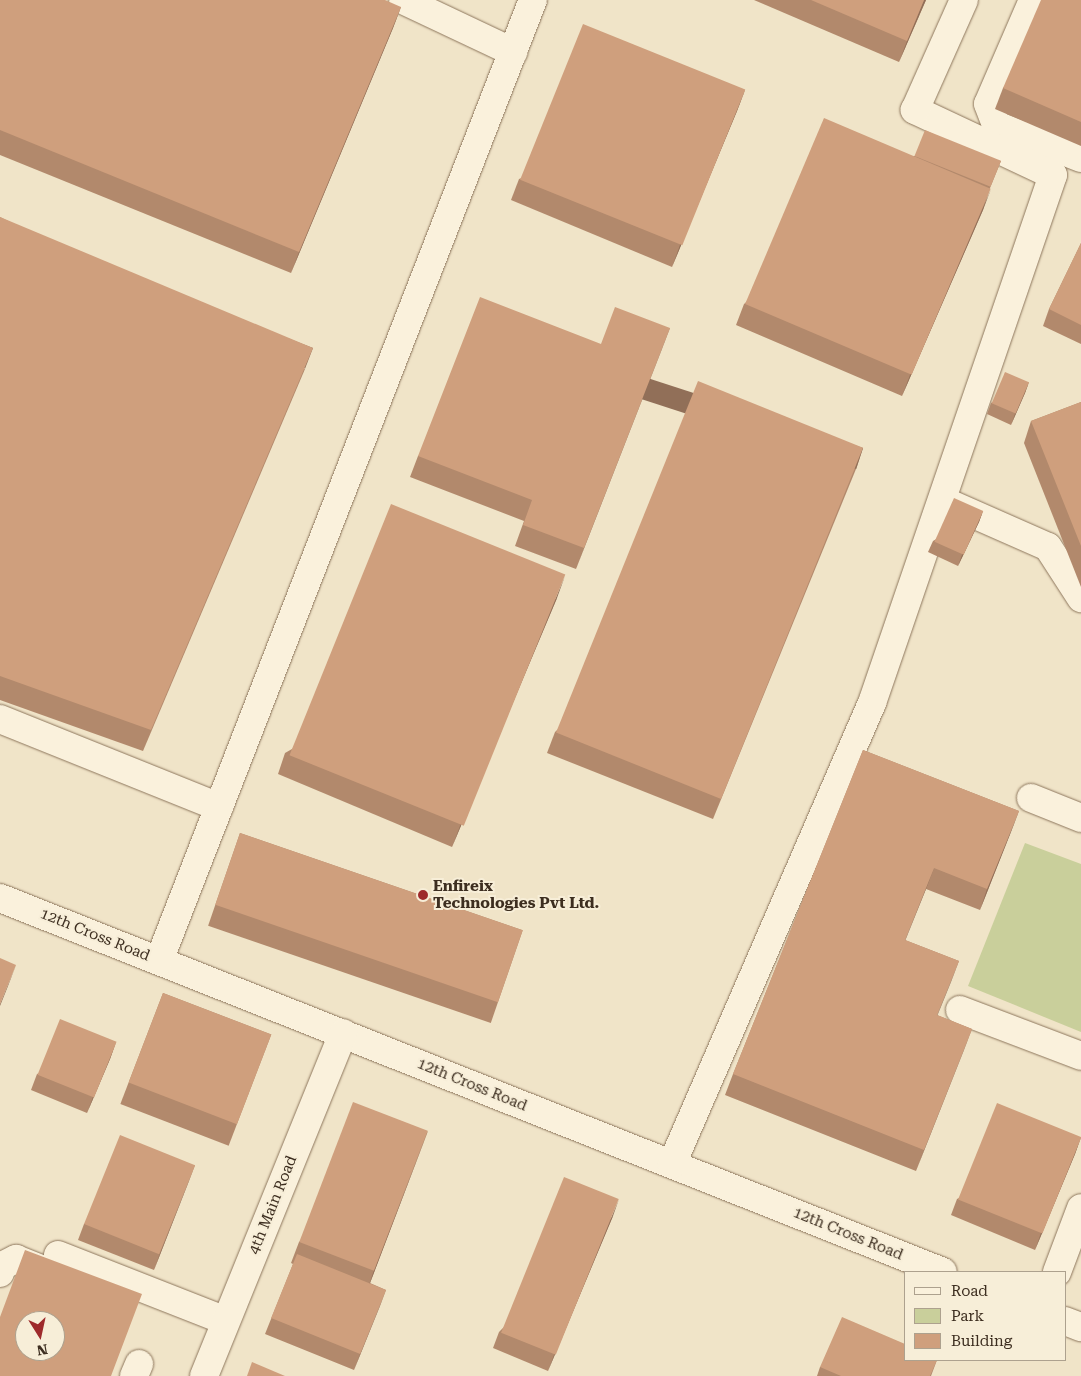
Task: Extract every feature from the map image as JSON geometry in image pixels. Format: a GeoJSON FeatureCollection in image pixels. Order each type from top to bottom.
{"type":"FeatureCollection","features":[{"type":"Feature","properties":{"kind":"street"},"geometry":{"type":"LineString","coordinates":[[403,0],[513,52]]}},
{"type":"Feature","properties":{"kind":"street"},"geometry":{"type":"LineString","coordinates":[[159,961],[534,0]]}},
{"type":"Feature","properties":{"kind":"street"},"geometry":{"type":"LineString","coordinates":[[672,1164],[872,703],[1053,175],[915,110],[964,0]]}},
{"type":"Feature","properties":{"kind":"street"},"geometry":{"type":"LineString","coordinates":[[1033,0],[988,104],[996,125],[1081,158]]}},
{"type":"Feature","properties":{"kind":"street"},"geometry":{"type":"LineString","coordinates":[[942,501],[1048,547],[1081,598]]}},
{"type":"Feature","properties":{"kind":"street"},"geometry":{"type":"LineString","coordinates":[[0,719],[219,807]]}},
{"type":"Feature","properties":{"kind":"street"},"geometry":{"type":"LineString","coordinates":[[1031,798],[1081,818]]}},
{"type":"Feature","properties":{"kind":"street","name":"12th Cross Road"},"geometry":{"type":"LineString","coordinates":[[0,898],[940,1271]]}},
{"type":"Feature","properties":{"kind":"street"},"geometry":{"type":"LineString","coordinates":[[960,1010],[1081,1056]]}},
{"type":"Feature","properties":{"kind":"street","name":"4th Main Road"},"geometry":{"type":"LineString","coordinates":[[204,1376],[343,1033]]}},
{"type":"Feature","properties":{"kind":"street"},"geometry":{"type":"LineString","coordinates":[[1057,1271],[1081,1208]]}},
{"type":"Feature","properties":{"kind":"street"},"geometry":{"type":"LineString","coordinates":[[58,1255],[226,1321]]}},
{"type":"Feature","properties":{"kind":"street"},"geometry":{"type":"LineString","coordinates":[[0,1273],[16,1259],[132,1303]]}},
{"type":"Feature","properties":{"kind":"street"},"geometry":{"type":"LineString","coordinates":[[1066,1321],[1081,1327]]}},
{"type":"Feature","properties":{"kind":"green space"},"geometry":{"type":"Polygon","coordinates":[[[1025,843],[1081,864],[1081,1032],[968,986],[1025,843]]]}},
{"type":"Feature","properties":{"kind":"building"},"geometry":{"type":"Polygon","coordinates":[[[0,0],[385,0],[401,7],[299,252],[0,130],[0,0]]]}},
{"type":"Feature","properties":{"kind":"building"},"geometry":{"type":"Polygon","coordinates":[[[811,0],[924,0],[907,41],[811,0]]]}},
{"type":"Feature","properties":{"kind":"building"},"geometry":{"type":"Polygon","coordinates":[[[1041,0],[1081,0],[1081,122],[1003,88],[1041,0]]]}},
{"type":"Feature","properties":{"kind":"building"},"geometry":{"type":"Polygon","coordinates":[[[583,24],[745,90],[682,245],[520,180],[583,24]]]}},
{"type":"Feature","properties":{"kind":"building"},"geometry":{"type":"Polygon","coordinates":[[[824,118],[991,189],[912,375],[745,304],[824,118]]]}},
{"type":"Feature","properties":{"kind":"building"},"geometry":{"type":"Polygon","coordinates":[[[925,130],[1001,161],[991,187],[915,156],[925,130]]]}},
{"type":"Feature","properties":{"kind":"building"},"geometry":{"type":"Polygon","coordinates":[[[0,217],[313,348],[151,730],[0,676],[0,217]]]}},
{"type":"Feature","properties":{"kind":"building"},"geometry":{"type":"Polygon","coordinates":[[[1081,243],[1081,325],[1049,309],[1081,243]]]}},
{"type":"Feature","properties":{"kind":"building"},"geometry":{"type":"Polygon","coordinates":[[[480,297],[601,344],[615,307],[670,328],[584,548],[523,525],[532,500],[418,456],[480,297]]]}},
{"type":"Feature","properties":{"kind":"building"},"geometry":{"type":"Polygon","coordinates":[[[1005,372],[1029,382],[1016,413],[992,403],[1005,372]]]}},
{"type":"Feature","properties":{"kind":"building"},"geometry":{"type":"Polygon","coordinates":[[[698,381],[863,448],[721,799],[556,732],[698,381]]]}},
{"type":"Feature","properties":{"kind":"building"},"geometry":{"type":"Polygon","coordinates":[[[1081,402],[1081,546],[1031,421],[1081,402]]]}},
{"type":"Feature","properties":{"kind":"building"},"geometry":{"type":"Polygon","coordinates":[[[954,498],[983,511],[964,555],[934,542],[954,498]]]}},
{"type":"Feature","properties":{"kind":"building"},"geometry":{"type":"Polygon","coordinates":[[[391,504],[565,574],[464,826],[289,755],[391,504]]]}},
{"type":"Feature","properties":{"kind":"building"},"geometry":{"type":"Polygon","coordinates":[[[863,750],[1019,811],[987,889],[934,868],[905,940],[959,961],[937,1015],[972,1029],[924,1150],[733,1074],[863,750]]]}},
{"type":"Feature","properties":{"kind":"building"},"geometry":{"type":"Polygon","coordinates":[[[240,833],[523,930],[498,1002],[215,905],[240,833]]]}},
{"type":"Feature","properties":{"kind":"building"},"geometry":{"type":"Polygon","coordinates":[[[0,958],[16,965],[0,1004],[0,958]]]}},
{"type":"Feature","properties":{"kind":"building"},"geometry":{"type":"Polygon","coordinates":[[[163,993],[271,1035],[237,1124],[129,1083],[163,993]]]}},
{"type":"Feature","properties":{"kind":"building"},"geometry":{"type":"Polygon","coordinates":[[[60,1019],[117,1042],[94,1097],[38,1075],[60,1019]]]}},
{"type":"Feature","properties":{"kind":"building"},"geometry":{"type":"Polygon","coordinates":[[[353,1102],[428,1131],[374,1271],[299,1242],[353,1102]]]}},
{"type":"Feature","properties":{"kind":"building"},"geometry":{"type":"Polygon","coordinates":[[[997,1103],[1081,1137],[1042,1234],[958,1199],[997,1103]]]}},
{"type":"Feature","properties":{"kind":"building"},"geometry":{"type":"Polygon","coordinates":[[[120,1135],[195,1165],[159,1254],[84,1224],[120,1135]]]}},
{"type":"Feature","properties":{"kind":"building"},"geometry":{"type":"Polygon","coordinates":[[[564,1177],[619,1199],[556,1355],[501,1333],[564,1177]]]}},
{"type":"Feature","properties":{"kind":"building"},"geometry":{"type":"Polygon","coordinates":[[[25,1250],[142,1294],[111,1376],[0,1376],[0,1317],[25,1250]]]}},
{"type":"Feature","properties":{"kind":"building"},"geometry":{"type":"Polygon","coordinates":[[[297,1254],[386,1290],[360,1354],[271,1318],[297,1254]]]}},
{"type":"Feature","properties":{"kind":"building"},"geometry":{"type":"Polygon","coordinates":[[[842,1317],[904,1344],[904,1361],[937,1361],[930,1376],[841,1376],[820,1367],[842,1317]]]}},
{"type":"Feature","properties":{"kind":"building"},"geometry":{"type":"Polygon","coordinates":[[[252,1362],[285,1376],[247,1376],[252,1362]]]}},
{"type":"Feature","properties":{"kind":"place","name":"Enfireix Technologies Pvt Ltd."},"geometry":{"type":"Point","coordinates":[423,895]}}]}
